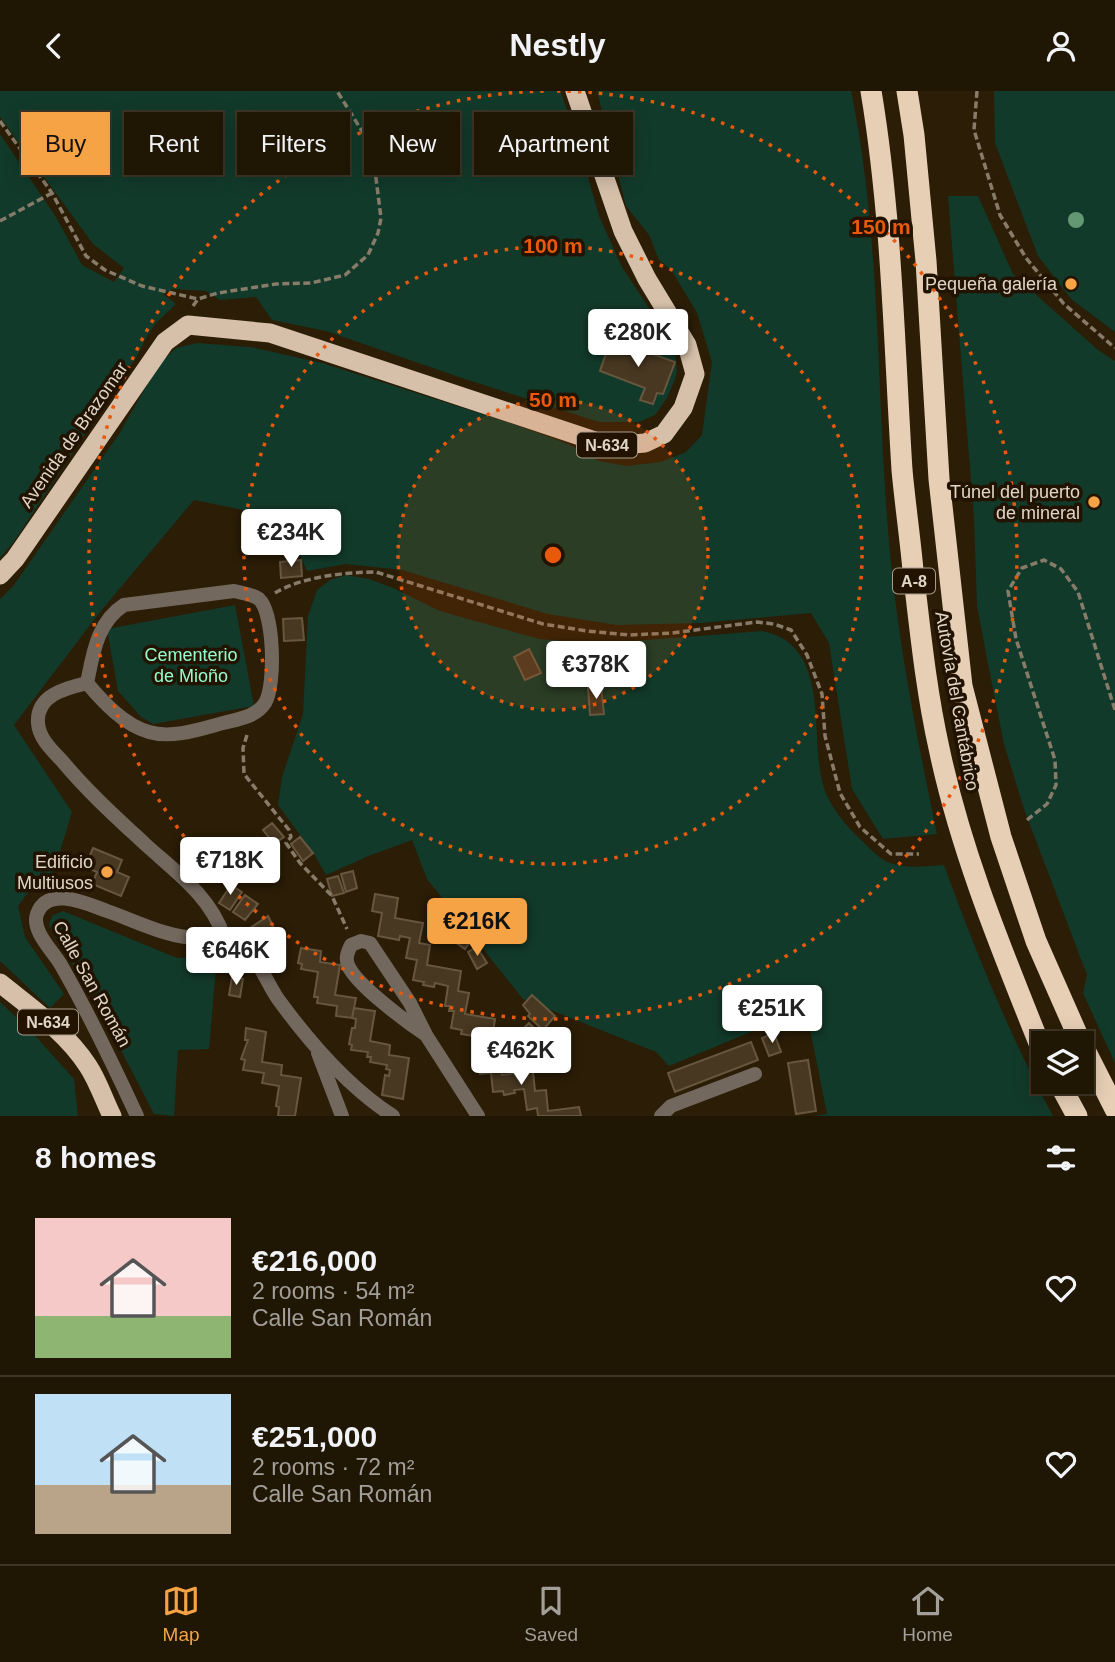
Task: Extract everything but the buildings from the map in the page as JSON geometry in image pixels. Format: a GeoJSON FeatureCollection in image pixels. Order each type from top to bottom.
{"type":"FeatureCollection","features":[{"type":"Feature","properties":{"kind":"highway","name":"N-634"},"geometry":{"type":"LineString","coordinates":[[188,325],[270,333],[610,446],[645,443],[664,434],[683,408],[695,374],[687,345],[647,279],[623,231],[575,91]]}},
{"type":"Feature","properties":{"kind":"highway","name":"Autovía del Cantábrico"},"geometry":{"type":"LineString","coordinates":[[871,91],[885,186],[902,472],[917,608],[938,747],[955,815],[987,911],[1034,1031]]}},
{"type":"Feature","properties":{"kind":"highway","name":"Autovía del Cantábrico"},"geometry":{"type":"LineString","coordinates":[[907,91],[926,261],[939,479],[962,686],[1001,837],[1031,928],[1075,1031]]}},
{"type":"Feature","properties":{"kind":"highway","name":"Avenida de Brazomar"},"geometry":{"type":"LineString","coordinates":[[0,575],[15,559],[165,342],[188,325]]}},
{"type":"Feature","properties":{"kind":"highway","name":"N-634"},"geometry":{"type":"LineString","coordinates":[[0,983],[62,1034],[79,1052],[90,1068],[112,1116]]}},
{"type":"Feature","properties":{"kind":"highway","name":"Autovía del Cantábrico"},"geometry":{"type":"LineString","coordinates":[[1094,1069],[1115,1109]]}},
{"type":"Feature","properties":{"kind":"highway"},"geometry":{"type":"LineString","coordinates":[[1065,1094],[1077,1116]]}},
{"type":"Feature","properties":{"kind":"street"},"geometry":{"type":"LineString","coordinates":[[234,591],[252,595],[261,601],[267,616],[273,674],[264,704],[251,715],[170,734],[149,733],[106,706],[87,683],[94,648],[102,627],[113,612],[124,604],[234,591]]}},
{"type":"Feature","properties":{"kind":"street"},"geometry":{"type":"LineString","coordinates":[[87,683],[64,689],[50,696],[41,706],[38,725],[43,739],[87,791],[196,891],[218,918],[224,937],[238,942],[248,951],[278,999],[314,1042],[345,1077],[393,1116]]}},
{"type":"Feature","properties":{"kind":"street","name":"Calle San Román"},"geometry":{"type":"LineString","coordinates":[[137,1116],[94,1022],[55,954],[37,929],[36,917],[41,905],[50,899],[76,900],[182,937],[224,937]]}},
{"type":"Feature","properties":{"kind":"street"},"geometry":{"type":"LineString","coordinates":[[426,1035],[407,1023],[349,968],[346,957],[351,944],[361,941],[370,943],[410,1003],[426,1035],[478,1116]]}},
{"type":"Feature","properties":{"kind":"street"},"geometry":{"type":"LineString","coordinates":[[314,1042],[342,1116]]}},
{"type":"Feature","properties":{"kind":"street"},"geometry":{"type":"LineString","coordinates":[[661,1116],[671,1106],[755,1074]]}},
{"type":"Feature","properties":{"kind":"path"},"geometry":{"type":"LineString","coordinates":[[0,121],[52,194],[86,256],[105,270],[142,286],[198,299],[218,293],[275,284],[311,283],[345,275],[368,255],[378,233],[380,218],[372,147],[337,91]]}},
{"type":"Feature","properties":{"kind":"path"},"geometry":{"type":"LineString","coordinates":[[977,91],[974,130],[1000,215],[1026,258],[1064,303],[1115,348]]}},
{"type":"Feature","properties":{"kind":"path"},"geometry":{"type":"LineString","coordinates":[[0,221],[52,194]]}},
{"type":"Feature","properties":{"kind":"path"},"geometry":{"type":"LineString","coordinates":[[188,325],[192,307],[198,299]]}},
{"type":"Feature","properties":{"kind":"path"},"geometry":{"type":"LineString","coordinates":[[1027,820],[1047,804],[1056,785],[1055,760],[1016,639],[1008,591],[1022,568],[1044,560],[1061,569],[1078,592],[1115,710]]}},
{"type":"Feature","properties":{"kind":"path"},"geometry":{"type":"LineString","coordinates":[[261,601],[286,586],[350,572],[376,572],[543,624],[587,631],[629,635],[672,633],[757,622],[790,630],[807,655],[822,694],[825,736],[840,793],[860,827],[891,854],[919,854]]}},
{"type":"Feature","properties":{"kind":"path"},"geometry":{"type":"LineString","coordinates":[[251,715],[243,748],[244,774],[289,830],[291,837],[286,843],[300,863],[332,896],[348,930]]}},
{"type":"Feature","properties":{"kind":"green space"},"geometry":{"type":"Polygon","coordinates":[[[0,91],[560,91],[568,112],[474,112],[474,175],[587,175],[599,216],[622,267],[666,334],[675,354],[675,379],[667,398],[655,415],[639,422],[599,422],[326,331],[272,320],[256,297],[220,300],[206,291],[173,289],[163,294],[176,304],[156,323],[13,543],[0,558],[0,134],[21,165],[21,175],[28,175],[56,217],[82,265],[114,282],[124,268],[93,244],[42,175],[110,175],[110,112],[21,112],[21,146],[0,117],[0,91]]]}},
{"type":"Feature","properties":{"kind":"green space"},"geometry":{"type":"Polygon","coordinates":[[[597,91],[851,91],[861,145],[873,255],[884,475],[896,607],[937,834],[883,839],[852,789],[829,643],[811,613],[701,623],[617,625],[548,614],[402,570],[346,564],[307,571],[282,518],[194,500],[100,612],[14,725],[72,812],[53,875],[35,883],[18,906],[25,937],[64,994],[50,1008],[0,961],[0,599],[14,585],[119,434],[159,364],[176,348],[197,343],[251,347],[322,363],[507,422],[568,444],[599,461],[627,466],[661,462],[686,452],[702,435],[712,362],[697,313],[672,271],[659,260],[649,235],[626,206],[618,175],[633,175],[633,112],[602,112],[597,91]]]}},
{"type":"Feature","properties":{"kind":"green space"},"geometry":{"type":"Polygon","coordinates":[[[994,91],[1115,91],[1115,332],[1071,299],[1038,256],[995,143],[994,91]]]}},
{"type":"Feature","properties":{"kind":"green space"},"geometry":{"type":"Polygon","coordinates":[[[948,196],[978,196],[1013,274],[1098,350],[1115,361],[1115,1063],[1083,993],[1087,975],[1024,809],[1004,744],[989,669],[977,606],[974,518],[948,196]]]}},
{"type":"Feature","properties":{"kind":"green space"},"geometry":{"type":"Polygon","coordinates":[[[346,575],[369,579],[440,611],[539,639],[633,641],[762,631],[785,640],[800,655],[809,674],[814,696],[820,768],[824,788],[831,803],[850,829],[886,861],[910,867],[944,865],[994,993],[1031,1073],[1031,1094],[1042,1094],[1053,1116],[813,1116],[827,1114],[806,1009],[669,1066],[656,1052],[523,999],[427,879],[412,840],[326,875],[278,805],[282,777],[303,714],[308,616],[317,590],[330,580],[346,575]]]}},
{"type":"Feature","properties":{"kind":"green space","name":"Cementerio de Mioño"},"geometry":{"type":"Polygon","coordinates":[[[235,605],[254,706],[153,724],[141,717],[118,691],[107,629],[235,605]]]}},
{"type":"Feature","properties":{"kind":"green space"},"geometry":{"type":"Polygon","coordinates":[[[63,911],[177,958],[217,957],[209,1049],[178,1050],[174,1116],[154,1114],[96,1002],[51,930],[49,924],[52,916],[63,911]]]}},
{"type":"Feature","properties":{"kind":"green space"},"geometry":{"type":"Polygon","coordinates":[[[0,1002],[30,1030],[74,1079],[78,1116],[0,1116],[0,1002]]]}},
{"type":"Feature","properties":{"kind":"place","name":"Pequeña galería"},"geometry":{"type":"Point","coordinates":[1071,284]}},
{"type":"Feature","properties":{"kind":"place","name":"Túnel del puerto de mineral"},"geometry":{"type":"Point","coordinates":[1094,502]}},
{"type":"Feature","properties":{"kind":"place","name":"Edificio Multiusos"},"geometry":{"type":"Point","coordinates":[107,872]}}]}
